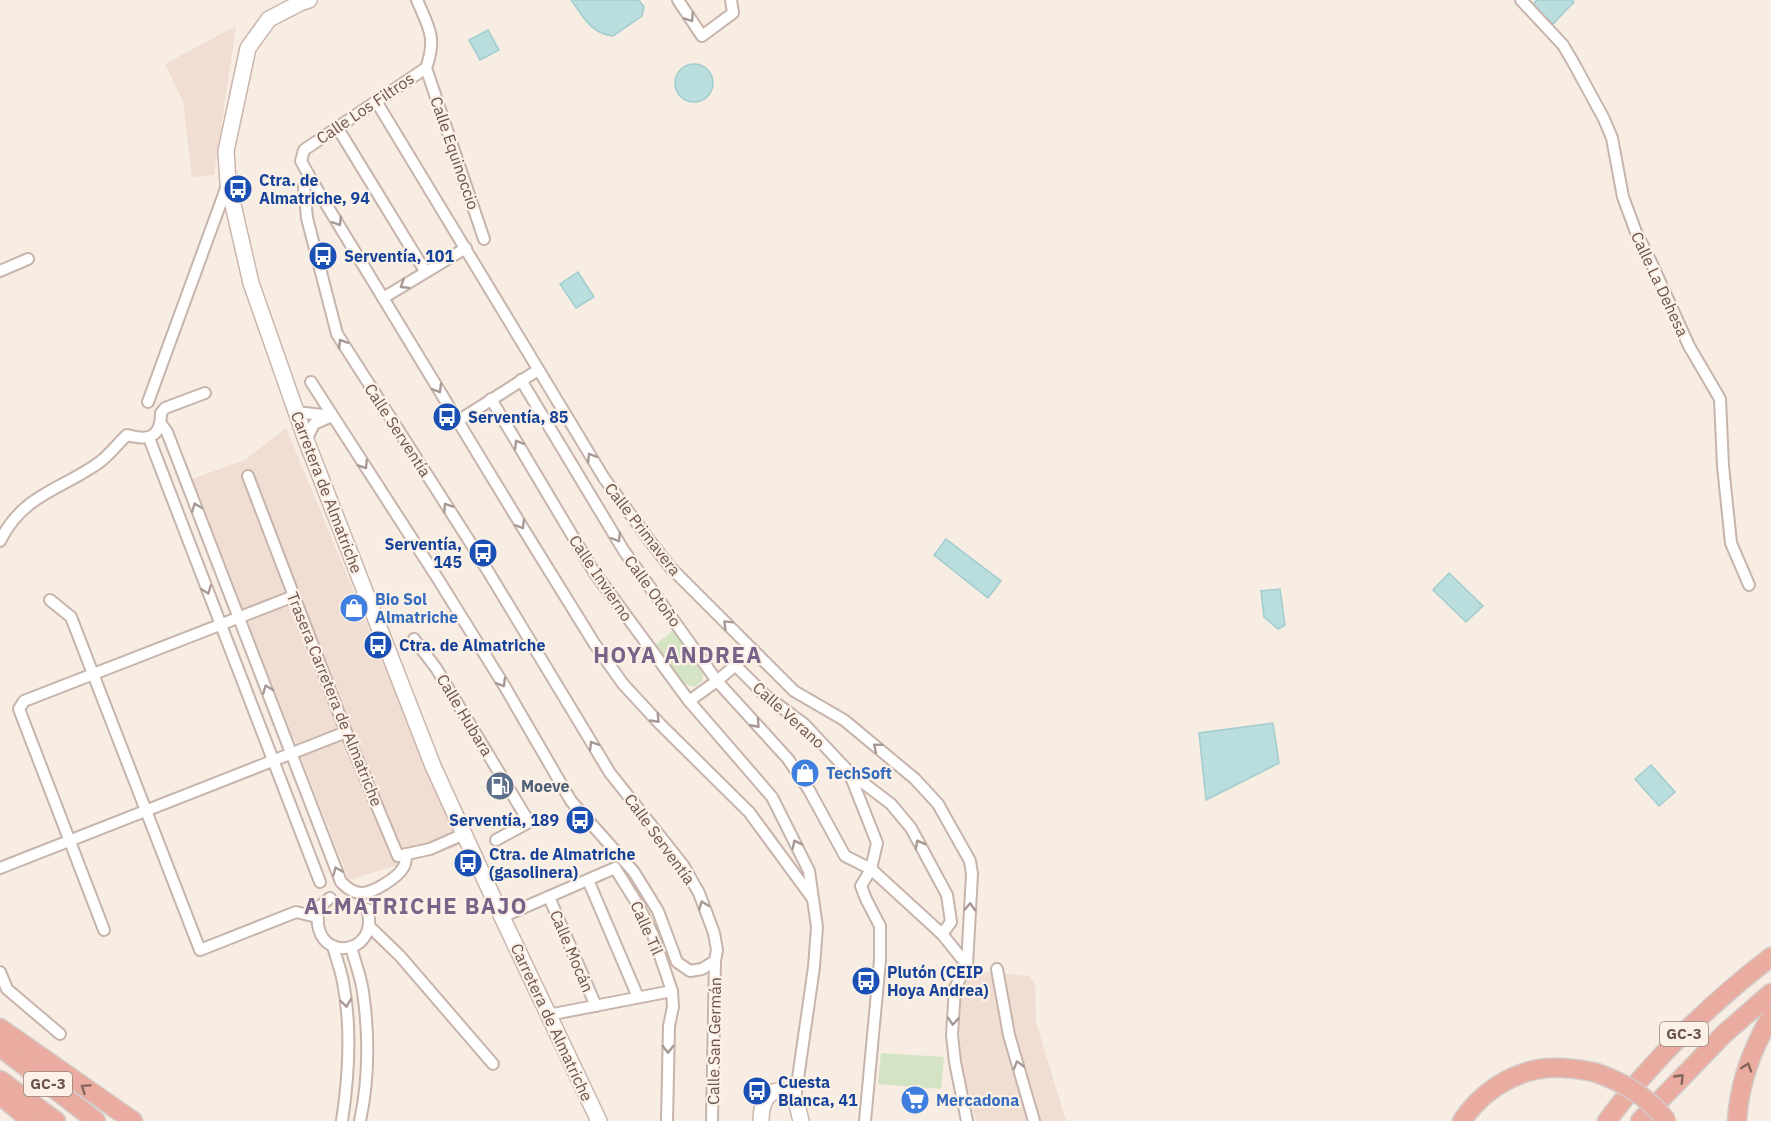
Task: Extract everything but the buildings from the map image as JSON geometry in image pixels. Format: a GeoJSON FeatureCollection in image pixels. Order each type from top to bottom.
{"type":"FeatureCollection","features":[{"type":"Feature","properties":{"kind":"highway"},"geometry":{"type":"LineString","coordinates":[[1594,1121],[1692,1014],[1765,961]]}},
{"type":"Feature","properties":{"kind":"highway","name":"GC-3"},"geometry":{"type":"LineString","coordinates":[[1607,1121],[1661,1057],[1697,1021],[1765,961]]}},
{"type":"Feature","properties":{"kind":"highway","name":"GC-3"},"geometry":{"type":"LineString","coordinates":[[1640,1121],[1724,1034],[1771,993]]}},
{"type":"Feature","properties":{"kind":"highway"},"geometry":{"type":"LineString","coordinates":[[1737,1121],[1742,1082],[1749,1059],[1771,1016]]}},
{"type":"Feature","properties":{"kind":"highway"},"geometry":{"type":"LineString","coordinates":[[0,1028],[133,1121]]}},
{"type":"Feature","properties":{"kind":"highway","name":"GC-3"},"geometry":{"type":"LineString","coordinates":[[0,1047],[96,1121]]}},
{"type":"Feature","properties":{"kind":"highway"},"geometry":{"type":"LineString","coordinates":[[1462,1121],[1471,1107],[1494,1088],[1518,1075],[1545,1068],[1569,1068],[1594,1072],[1629,1086],[1667,1121]]}},
{"type":"Feature","properties":{"kind":"highway","name":"GC-3"},"geometry":{"type":"LineString","coordinates":[[0,1075],[34,1114],[56,1121]]}},
{"type":"Feature","properties":{"kind":"highway"},"geometry":{"type":"LineString","coordinates":[[0,1080],[34,1114]]}},
{"type":"Feature","properties":{"kind":"highway"},"geometry":{"type":"LineString","coordinates":[[0,1095],[34,1114]]}},
{"type":"Feature","properties":{"kind":"main road","name":"Carretera de Almatriche"},"geometry":{"type":"LineString","coordinates":[[309,0],[268,19],[248,48],[226,151],[228,183],[251,283],[306,440],[433,766],[599,1121]]}},
{"type":"Feature","properties":{"kind":"main road"},"geometry":{"type":"LineString","coordinates":[[761,1121],[761,1109],[767,1096],[777,1090],[788,1091],[795,1099],[801,1121]]}},
{"type":"Feature","properties":{"kind":"street","name":"Calle Los Filtros"},"geometry":{"type":"LineString","coordinates":[[312,181],[301,161],[303,150],[426,68],[432,52],[431,34],[417,0]]}},
{"type":"Feature","properties":{"kind":"street"},"geometry":{"type":"LineString","coordinates":[[678,0],[702,36],[733,13],[732,0]]}},
{"type":"Feature","properties":{"kind":"street","name":"Calle La Dehesa"},"geometry":{"type":"LineString","coordinates":[[1522,1],[1563,45],[1604,118],[1612,138],[1623,196],[1636,232],[1689,346],[1720,399],[1723,466],[1731,543],[1749,585]]}},
{"type":"Feature","properties":{"kind":"street","name":"Calle Equinoccio"},"geometry":{"type":"LineString","coordinates":[[426,68],[484,239]]}},
{"type":"Feature","properties":{"kind":"street","name":"Calle Primavera"},"geometry":{"type":"LineString","coordinates":[[376,101],[604,478],[670,567],[794,691],[844,720],[915,779],[938,804],[970,861],[972,874],[967,965]]}},
{"type":"Feature","properties":{"kind":"street"},"geometry":{"type":"LineString","coordinates":[[337,127],[425,271]]}},
{"type":"Feature","properties":{"kind":"street"},"geometry":{"type":"LineString","coordinates":[[312,181],[622,684],[749,812],[813,899],[817,927],[814,967],[795,1099]]}},
{"type":"Feature","properties":{"kind":"street","name":"Calle Serventía"},"geometry":{"type":"LineString","coordinates":[[312,181],[304,187],[307,218],[337,334],[477,554],[610,773],[683,865],[699,893],[714,933],[717,950],[715,961]]}},
{"type":"Feature","properties":{"kind":"street"},"geometry":{"type":"LineString","coordinates":[[148,402],[228,183]]}},
{"type":"Feature","properties":{"kind":"street"},"geometry":{"type":"LineString","coordinates":[[383,298],[465,248]]}},
{"type":"Feature","properties":{"kind":"street"},"geometry":{"type":"LineString","coordinates":[[0,271],[28,259]]}},
{"type":"Feature","properties":{"kind":"street"},"geometry":{"type":"LineString","coordinates":[[458,421],[538,370]]}},
{"type":"Feature","properties":{"kind":"street","name":"Calle Otoño"},"geometry":{"type":"LineString","coordinates":[[521,380],[624,551],[717,681],[788,759],[845,856],[871,869],[942,934]]}},
{"type":"Feature","properties":{"kind":"street"},"geometry":{"type":"LineString","coordinates":[[311,382],[438,579],[505,687],[571,801],[634,872],[658,911],[677,962],[690,970],[702,969],[715,961]]}},
{"type":"Feature","properties":{"kind":"street"},"geometry":{"type":"LineString","coordinates":[[0,542],[16,515],[42,495],[99,463],[127,435],[148,438],[157,433],[161,424],[161,413],[165,408],[205,393]]}},
{"type":"Feature","properties":{"kind":"street","name":"Calle Invierno"},"geometry":{"type":"LineString","coordinates":[[491,399],[594,572],[689,701],[772,797],[809,871],[813,899]]}},
{"type":"Feature","properties":{"kind":"street"},"geometry":{"type":"LineString","coordinates":[[296,412],[332,416]]}},
{"type":"Feature","properties":{"kind":"street"},"geometry":{"type":"LineString","coordinates":[[306,440],[314,424],[332,416]]}},
{"type":"Feature","properties":{"kind":"street"},"geometry":{"type":"LineString","coordinates":[[161,424],[167,432],[341,882],[349,890],[363,893],[376,889],[394,878],[404,867],[406,854],[430,849],[464,834]]}},
{"type":"Feature","properties":{"kind":"street"},"geometry":{"type":"LineString","coordinates":[[148,438],[320,882]]}},
{"type":"Feature","properties":{"kind":"street","name":"Trasera Carretera de Almatriche"},"geometry":{"type":"LineString","coordinates":[[248,476],[346,732],[398,856],[406,854]]}},
{"type":"Feature","properties":{"kind":"street"},"geometry":{"type":"LineString","coordinates":[[104,930],[19,709],[24,701],[294,596]]}},
{"type":"Feature","properties":{"kind":"street"},"geometry":{"type":"LineString","coordinates":[[50,600],[71,617],[200,950],[296,912],[317,917]]}},
{"type":"Feature","properties":{"kind":"street","name":"Calle Hubara"},"geometry":{"type":"LineString","coordinates":[[414,639],[436,668],[529,822],[496,840]]}},
{"type":"Feature","properties":{"kind":"street"},"geometry":{"type":"LineString","coordinates":[[689,701],[717,681],[753,650]]}},
{"type":"Feature","properties":{"kind":"street","name":"Calle Verano"},"geometry":{"type":"LineString","coordinates":[[735,665],[766,696],[804,724],[849,772],[891,804],[911,828],[947,895],[951,922],[942,934]]}},
{"type":"Feature","properties":{"kind":"street"},"geometry":{"type":"LineString","coordinates":[[0,868],[346,732]]}},
{"type":"Feature","properties":{"kind":"street"},"geometry":{"type":"LineString","coordinates":[[849,772],[877,843],[871,869],[861,886],[880,926],[880,960],[865,1121]]}},
{"type":"Feature","properties":{"kind":"street","name":"Calle Til"},"geometry":{"type":"LineString","coordinates":[[588,880],[615,868],[653,935],[672,991]]}},
{"type":"Feature","properties":{"kind":"street"},"geometry":{"type":"LineString","coordinates":[[502,917],[588,880],[638,998]]}},
{"type":"Feature","properties":{"kind":"street","name":"Calle Mocán"},"geometry":{"type":"LineString","coordinates":[[549,897],[596,1006]]}},
{"type":"Feature","properties":{"kind":"street"},"geometry":{"type":"LineString","coordinates":[[330,898],[320,908],[317,925],[325,941],[333,946],[342,948],[360,943],[370,927],[367,909]]}},
{"type":"Feature","properties":{"kind":"street"},"geometry":{"type":"LineString","coordinates":[[370,927],[400,956],[493,1064]]}},
{"type":"Feature","properties":{"kind":"street"},"geometry":{"type":"LineString","coordinates":[[942,934],[967,965],[955,988],[952,1035],[967,1121]]}},
{"type":"Feature","properties":{"kind":"street"},"geometry":{"type":"LineString","coordinates":[[333,946],[343,981],[348,1021],[348,1083],[342,1121]]}},
{"type":"Feature","properties":{"kind":"street"},"geometry":{"type":"LineString","coordinates":[[351,947],[363,990],[368,1050],[360,1121]]}},
{"type":"Feature","properties":{"kind":"street","name":"Calle San Germán"},"geometry":{"type":"LineString","coordinates":[[712,1121],[715,961]]}},
{"type":"Feature","properties":{"kind":"street"},"geometry":{"type":"LineString","coordinates":[[997,969],[1009,1035],[1034,1121]]}},
{"type":"Feature","properties":{"kind":"street"},"geometry":{"type":"LineString","coordinates":[[0,972],[7,989],[60,1034]]}},
{"type":"Feature","properties":{"kind":"street"},"geometry":{"type":"LineString","coordinates":[[548,1015],[672,991],[667,1121]]}},
{"type":"Feature","properties":{"kind":"shaded area"},"geometry":{"type":"Polygon","coordinates":[[[236,26],[214,175],[192,177],[183,101],[165,64],[236,26]]]}},
{"type":"Feature","properties":{"kind":"shaded area"},"geometry":{"type":"Polygon","coordinates":[[[286,428],[459,846],[349,880],[192,479],[245,460],[286,428]]]}},
{"type":"Feature","properties":{"kind":"shaded area"},"geometry":{"type":"Polygon","coordinates":[[[969,973],[1029,976],[1035,983],[1036,1022],[1066,1121],[976,1121],[961,1062],[958,995],[969,973]]]}},
{"type":"Feature","properties":{"kind":"green space"},"geometry":{"type":"Polygon","coordinates":[[[674,630],[703,669],[703,680],[695,687],[685,684],[655,645],[674,630]]]}},
{"type":"Feature","properties":{"kind":"green space"},"geometry":{"type":"Polygon","coordinates":[[[881,1053],[944,1057],[941,1089],[878,1084],[881,1053]]]}},
{"type":"Feature","properties":{"kind":"water"},"geometry":{"type":"Polygon","coordinates":[[[571,0],[639,0],[644,7],[642,16],[613,36],[593,28],[571,0]]]}},
{"type":"Feature","properties":{"kind":"water"},"geometry":{"type":"Polygon","coordinates":[[[1537,0],[1572,0],[1574,2],[1553,24],[1532,5],[1537,0]]]}},
{"type":"Feature","properties":{"kind":"water"},"geometry":{"type":"Polygon","coordinates":[[[488,30],[499,50],[480,60],[469,40],[488,30]]]}},
{"type":"Feature","properties":{"kind":"water"},"geometry":{"type":"Polygon","coordinates":[[[694,64],[707,70],[713,83],[707,96],[694,102],[681,96],[675,83],[681,70],[694,64]]]}},
{"type":"Feature","properties":{"kind":"water"},"geometry":{"type":"Polygon","coordinates":[[[578,272],[594,297],[576,308],[560,284],[578,272]]]}},
{"type":"Feature","properties":{"kind":"water"},"geometry":{"type":"Polygon","coordinates":[[[946,539],[1001,581],[988,598],[934,555],[946,539]]]}},
{"type":"Feature","properties":{"kind":"water"},"geometry":{"type":"Polygon","coordinates":[[[1449,573],[1483,606],[1466,622],[1433,590],[1449,573]]]}},
{"type":"Feature","properties":{"kind":"water"},"geometry":{"type":"Polygon","coordinates":[[[1280,589],[1285,625],[1278,629],[1264,617],[1261,591],[1280,589]]]}},
{"type":"Feature","properties":{"kind":"water"},"geometry":{"type":"Polygon","coordinates":[[[1273,723],[1279,763],[1206,800],[1199,733],[1273,723]]]}},
{"type":"Feature","properties":{"kind":"water"},"geometry":{"type":"Polygon","coordinates":[[[1651,765],[1675,792],[1659,806],[1635,779],[1651,765]]]}},
{"type":"Feature","properties":{"kind":"place","name":"Ctra. de Almatriche, 94"},"geometry":{"type":"Point","coordinates":[238,189]}},
{"type":"Feature","properties":{"kind":"place","name":"Serventía, 101"},"geometry":{"type":"Point","coordinates":[323,256]}},
{"type":"Feature","properties":{"kind":"place","name":"Serventía, 85"},"geometry":{"type":"Point","coordinates":[447,417]}},
{"type":"Feature","properties":{"kind":"place","name":"Serventía, 145"},"geometry":{"type":"Point","coordinates":[483,553]}},
{"type":"Feature","properties":{"kind":"place","name":"Bio Sol Almatriche"},"geometry":{"type":"Point","coordinates":[354,608]}},
{"type":"Feature","properties":{"kind":"place","name":"Ctra. de Almatriche"},"geometry":{"type":"Point","coordinates":[378,645]}},
{"type":"Feature","properties":{"kind":"place","name":"TechSoft"},"geometry":{"type":"Point","coordinates":[805,773]}},
{"type":"Feature","properties":{"kind":"place","name":"Moeve"},"geometry":{"type":"Point","coordinates":[500,786]}},
{"type":"Feature","properties":{"kind":"place","name":"Serventía, 189"},"geometry":{"type":"Point","coordinates":[580,820]}},
{"type":"Feature","properties":{"kind":"place","name":"Ctra. de Almatriche (gasolinera)"},"geometry":{"type":"Point","coordinates":[468,863]}},
{"type":"Feature","properties":{"kind":"place","name":"Plutón (CEIP Hoya Andrea)"},"geometry":{"type":"Point","coordinates":[866,981]}},
{"type":"Feature","properties":{"kind":"place","name":"Cuesta Blanca, 41"},"geometry":{"type":"Point","coordinates":[757,1091]}},
{"type":"Feature","properties":{"kind":"place","name":"Mercadona"},"geometry":{"type":"Point","coordinates":[915,1100]}},
{"type":"Feature","properties":{"kind":"district","name":"HOYA ANDREA"},"geometry":{"type":"Point","coordinates":[678,655]}},
{"type":"Feature","properties":{"kind":"district","name":"ALMATRICHE BAJO"},"geometry":{"type":"Point","coordinates":[416,906]}}]}
